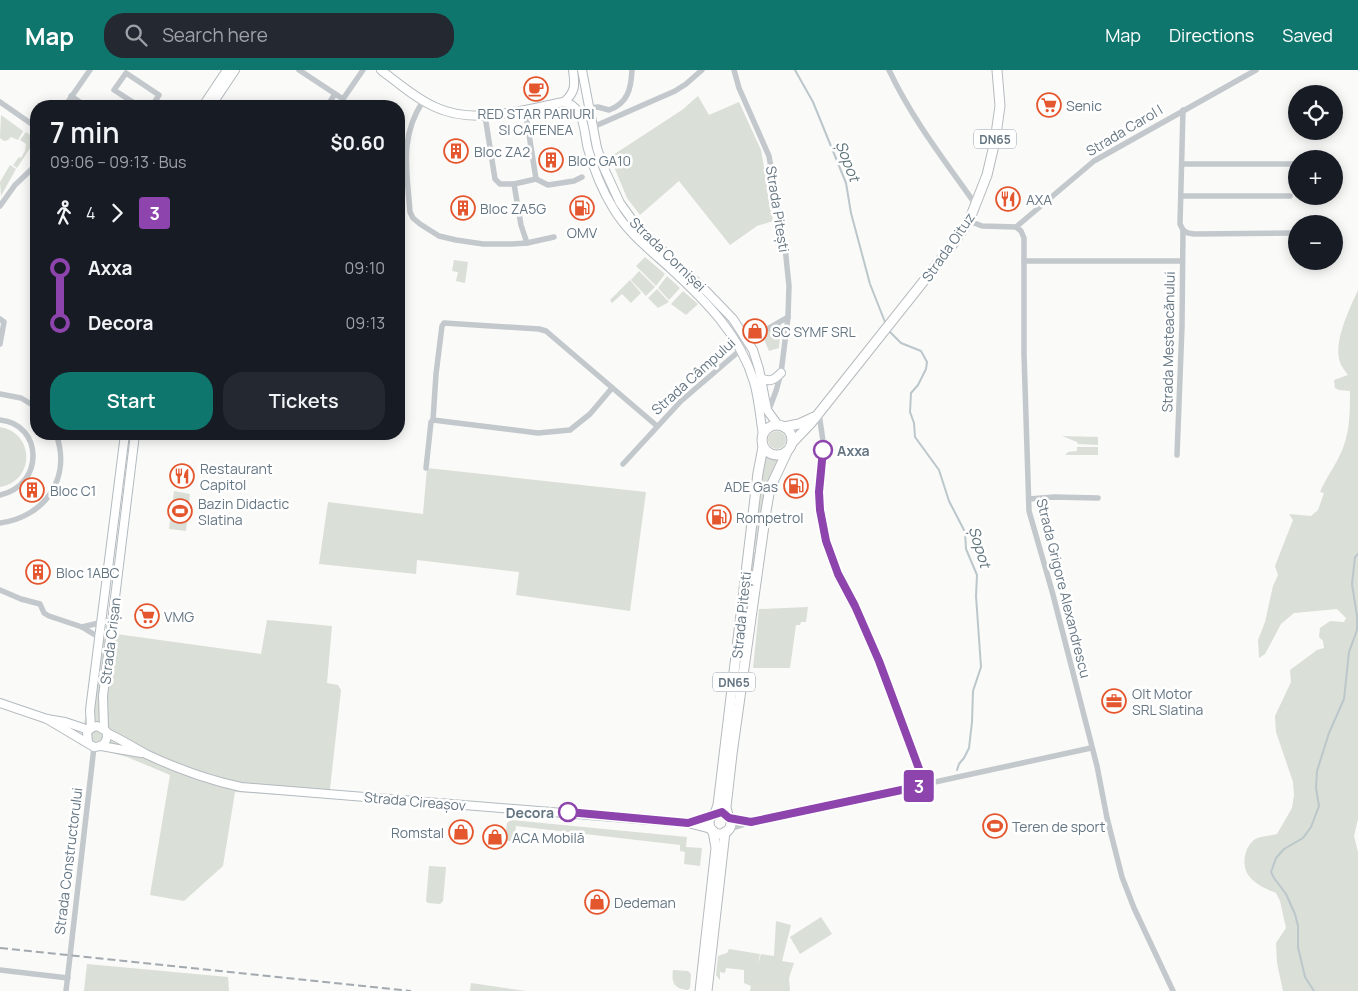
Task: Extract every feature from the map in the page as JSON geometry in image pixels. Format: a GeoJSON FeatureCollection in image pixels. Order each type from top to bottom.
{"type":"FeatureCollection","features":[{"type":"Feature","properties":{"kind":"main road"},"geometry":{"type":"LineString","coordinates":[[207,100],[227,70]]}},
{"type":"Feature","properties":{"kind":"main road"},"geometry":{"type":"LineString","coordinates":[[215,100],[235,70]]}},
{"type":"Feature","properties":{"kind":"main road"},"geometry":{"type":"LineString","coordinates":[[381,70],[423,101],[437,108],[468,116],[485,116],[564,102],[575,88],[573,70]]}},
{"type":"Feature","properties":{"kind":"main road","name":"Strada Cornișei"},"geometry":{"type":"LineString","coordinates":[[582,70],[601,160],[616,194],[633,221],[721,305],[732,319],[756,359],[768,412],[781,426]]}},
{"type":"Feature","properties":{"kind":"main road","name":"DN65"},"geometry":{"type":"LineString","coordinates":[[976,205],[987,175],[995,141],[1000,106],[998,70]]}},
{"type":"Feature","properties":{"kind":"main road","name":"Strada Cornișei"},"geometry":{"type":"LineString","coordinates":[[564,102],[570,103],[580,114],[592,162],[608,198],[619,217],[631,232],[716,313],[741,350],[755,384],[763,435]]}},
{"type":"Feature","properties":{"kind":"main road"},"geometry":{"type":"LineString","coordinates":[[592,162],[601,160]]}},
{"type":"Feature","properties":{"kind":"main road"},"geometry":{"type":"LineString","coordinates":[[608,198],[616,194]]}},
{"type":"Feature","properties":{"kind":"main road","name":"Strada Oituz"},"geometry":{"type":"LineString","coordinates":[[792,442],[819,414],[950,248],[969,221],[976,205]]}},
{"type":"Feature","properties":{"kind":"main road"},"geometry":{"type":"LineString","coordinates":[[761,378],[773,380],[781,373]]}},
{"type":"Feature","properties":{"kind":"main road","name":"Strada Oituz"},"geometry":{"type":"LineString","coordinates":[[781,426],[799,424],[819,414]]}},
{"type":"Feature","properties":{"kind":"main road"},"geometry":{"type":"LineString","coordinates":[[781,426],[791,434],[792,442],[787,452],[776,456],[767,451],[764,446],[763,435],[770,427],[781,426]]}},
{"type":"Feature","properties":{"kind":"main road","name":"Strada Crișan"},"geometry":{"type":"LineString","coordinates":[[90,729],[90,715],[123,440]]}},
{"type":"Feature","properties":{"kind":"main road","name":"Strada Crișan"},"geometry":{"type":"LineString","coordinates":[[105,731],[103,696],[134,440]]}},
{"type":"Feature","properties":{"kind":"main road","name":"Strada Pitești"},"geometry":{"type":"LineString","coordinates":[[707,991],[726,831],[730,825],[726,807],[758,473],[764,446]]}},
{"type":"Feature","properties":{"kind":"main road","name":"Strada Pitești"},"geometry":{"type":"LineString","coordinates":[[700,991],[716,848],[709,822],[718,806],[768,498],[774,478],[787,452]]}},
{"type":"Feature","properties":{"kind":"main road","name":"Strada Cireașov"},"geometry":{"type":"LineString","coordinates":[[0,703],[47,719],[90,729]]}},
{"type":"Feature","properties":{"kind":"main road","name":"Strada Cireașov"},"geometry":{"type":"LineString","coordinates":[[47,719],[94,745],[147,754]]}},
{"type":"Feature","properties":{"kind":"main road"},"geometry":{"type":"LineString","coordinates":[[98,726],[105,731],[106,740],[94,745],[86,736],[90,729],[98,726]]}},
{"type":"Feature","properties":{"kind":"main road","name":"Strada Cireașov"},"geometry":{"type":"LineString","coordinates":[[105,731],[147,754],[196,776],[240,787],[688,823],[712,830]]}},
{"type":"Feature","properties":{"kind":"main road"},"geometry":{"type":"LineString","coordinates":[[713,815],[722,812],[728,817]]}},
{"type":"Feature","properties":{"kind":"main road","name":"Strada Cireașov"},"geometry":{"type":"LineString","coordinates":[[688,823],[713,815]]}},
{"type":"Feature","properties":{"kind":"main road"},"geometry":{"type":"LineString","coordinates":[[712,830],[717,833],[726,831]]}},
{"type":"Feature","properties":{"kind":"street"},"geometry":{"type":"LineString","coordinates":[[69,100],[90,70]]}},
{"type":"Feature","properties":{"kind":"street"},"geometry":{"type":"LineString","coordinates":[[299,70],[342,99],[363,70]]}},
{"type":"Feature","properties":{"kind":"street"},"geometry":{"type":"LineString","coordinates":[[590,108],[598,107],[609,110],[623,103],[630,89],[632,70]]}},
{"type":"Feature","properties":{"kind":"street"},"geometry":{"type":"LineString","coordinates":[[593,127],[675,91],[702,70]]}},
{"type":"Feature","properties":{"kind":"street","name":"Strada Pitești"},"geometry":{"type":"LineString","coordinates":[[734,70],[739,88],[766,148],[771,164],[785,246],[789,286],[788,317],[781,373],[768,412]]}},
{"type":"Feature","properties":{"kind":"street","name":"Strada Oituz"},"geometry":{"type":"LineString","coordinates":[[889,70],[897,87],[931,143],[976,205]]}},
{"type":"Feature","properties":{"kind":"street","name":"Strada Carol I"},"geometry":{"type":"LineString","coordinates":[[1016,227],[1094,161],[1256,70]]}},
{"type":"Feature","properties":{"kind":"street"},"geometry":{"type":"LineString","coordinates":[[130,100],[114,90],[126,73],[159,95],[156,100]]}},
{"type":"Feature","properties":{"kind":"street"},"geometry":{"type":"LineString","coordinates":[[331,100],[335,94]]}},
{"type":"Feature","properties":{"kind":"street"},"geometry":{"type":"LineString","coordinates":[[71,96],[77,100]]}},
{"type":"Feature","properties":{"kind":"street"},"geometry":{"type":"LineString","coordinates":[[423,101],[413,116],[406,145],[410,212],[413,218],[439,236],[483,244],[528,243],[554,237]]}},
{"type":"Feature","properties":{"kind":"street"},"geometry":{"type":"LineString","coordinates":[[0,102],[30,123]]}},
{"type":"Feature","properties":{"kind":"street"},"geometry":{"type":"LineString","coordinates":[[525,109],[536,179]]}},
{"type":"Feature","properties":{"kind":"street","name":"Strada Mesteacănului"},"geometry":{"type":"LineString","coordinates":[[1177,455],[1182,326],[1183,230],[1180,224],[1183,110]]}},
{"type":"Feature","properties":{"kind":"street"},"geometry":{"type":"LineString","coordinates":[[485,116],[495,179],[500,184],[514,184],[536,179],[548,185],[574,181],[582,177]]}},
{"type":"Feature","properties":{"kind":"street"},"geometry":{"type":"LineString","coordinates":[[1182,164],[1288,164]]}},
{"type":"Feature","properties":{"kind":"street"},"geometry":{"type":"LineString","coordinates":[[0,206],[15,185],[30,171]]}},
{"type":"Feature","properties":{"kind":"street"},"geometry":{"type":"LineString","coordinates":[[514,184],[521,225],[528,243]]}},
{"type":"Feature","properties":{"kind":"street"},"geometry":{"type":"LineString","coordinates":[[1181,196],[1288,196]]}},
{"type":"Feature","properties":{"kind":"street"},"geometry":{"type":"LineString","coordinates":[[969,221],[982,226],[1016,227]]}},
{"type":"Feature","properties":{"kind":"street","name":"Strada Grigore Alexandrescu"},"geometry":{"type":"LineString","coordinates":[[1016,227],[1024,238],[1024,354],[1028,499],[1030,511],[1052,591],[1122,877],[1134,908],[1173,991]]}},
{"type":"Feature","properties":{"kind":"street"},"geometry":{"type":"LineString","coordinates":[[1183,230],[1194,234],[1288,233]]}},
{"type":"Feature","properties":{"kind":"street"},"geometry":{"type":"LineString","coordinates":[[1024,261],[1182,261]]}},
{"type":"Feature","properties":{"kind":"street","name":"Strada Câmpului"},"geometry":{"type":"LineString","coordinates":[[623,464],[657,426],[748,343],[771,326],[788,317]]}},
{"type":"Feature","properties":{"kind":"street"},"geometry":{"type":"LineString","coordinates":[[0,320],[4,322],[0,344]]}},
{"type":"Feature","properties":{"kind":"street"},"geometry":{"type":"LineString","coordinates":[[426,468],[431,422],[433,420],[436,374],[444,323],[546,331],[657,426]]}},
{"type":"Feature","properties":{"kind":"street"},"geometry":{"type":"LineString","coordinates":[[433,420],[538,433],[570,430],[590,414],[612,388]]}},
{"type":"Feature","properties":{"kind":"street"},"geometry":{"type":"LineString","coordinates":[[0,394],[21,398],[30,403]]}},
{"type":"Feature","properties":{"kind":"street"},"geometry":{"type":"LineString","coordinates":[[819,414],[823,448],[819,492],[820,510],[826,541],[838,574],[855,606],[879,661],[925,785]]}},
{"type":"Feature","properties":{"kind":"street"},"geometry":{"type":"LineString","coordinates":[[0,420],[15,424],[24,432],[33,452],[33,464],[25,482],[17,489],[0,496]]}},
{"type":"Feature","properties":{"kind":"street"},"geometry":{"type":"LineString","coordinates":[[0,523],[12,521],[32,512],[48,497],[55,485],[60,466],[60,449],[58,440]]}},
{"type":"Feature","properties":{"kind":"street"},"geometry":{"type":"LineString","coordinates":[[1028,499],[1054,497],[1098,498]]}},
{"type":"Feature","properties":{"kind":"street"},"geometry":{"type":"LineString","coordinates":[[0,590],[21,599],[40,604],[44,613],[49,616],[82,627],[100,638]]}},
{"type":"Feature","properties":{"kind":"street"},"geometry":{"type":"LineString","coordinates":[[82,627],[112,620]]}},
{"type":"Feature","properties":{"kind":"street","name":"Strada Constructorului"},"geometry":{"type":"LineString","coordinates":[[66,991],[94,745]]}},
{"type":"Feature","properties":{"kind":"street"},"geometry":{"type":"LineString","coordinates":[[726,831],[751,822],[1091,748]]}},
{"type":"Feature","properties":{"kind":"street"},"geometry":{"type":"LineString","coordinates":[[728,817],[751,822]]}},
{"type":"Feature","properties":{"kind":"street"},"geometry":{"type":"LineString","coordinates":[[0,970],[68,978]]}},
{"type":"Feature","properties":{"kind":"shaded area"},"geometry":{"type":"Polygon","coordinates":[[[698,96],[709,115],[739,102],[761,150],[773,221],[757,226],[730,245],[679,181],[640,215],[627,198],[610,157],[682,110],[698,96]]]}},
{"type":"Feature","properties":{"kind":"shaded area"},"geometry":{"type":"Polygon","coordinates":[[[1,115],[23,131],[18,140],[11,137],[4,141],[0,138],[1,115]]]}},
{"type":"Feature","properties":{"kind":"shaded area"},"geometry":{"type":"Polygon","coordinates":[[[26,132],[30,135],[30,148],[17,168],[13,165],[19,157],[21,158],[26,144],[20,140],[26,132]]]}},
{"type":"Feature","properties":{"kind":"shaded area"},"geometry":{"type":"Polygon","coordinates":[[[10,165],[16,169],[1,196],[0,182],[10,165]]]}},
{"type":"Feature","properties":{"kind":"shaded area"},"geometry":{"type":"Polygon","coordinates":[[[645,257],[665,274],[656,286],[636,266],[645,257]]]}},
{"type":"Feature","properties":{"kind":"shaded area"},"geometry":{"type":"Polygon","coordinates":[[[454,260],[468,262],[465,283],[456,281],[458,272],[452,271],[454,260]]]}},
{"type":"Feature","properties":{"kind":"shaded area"},"geometry":{"type":"Polygon","coordinates":[[[639,271],[655,287],[646,296],[631,280],[639,271]]]}},
{"type":"Feature","properties":{"kind":"shaded area"},"geometry":{"type":"Polygon","coordinates":[[[667,276],[680,288],[669,300],[658,288],[667,276]]]}},
{"type":"Feature","properties":{"kind":"shaded area"},"geometry":{"type":"Polygon","coordinates":[[[630,280],[641,293],[631,303],[622,294],[612,303],[610,300],[630,280]]]}},
{"type":"Feature","properties":{"kind":"shaded area"},"geometry":{"type":"Polygon","coordinates":[[[657,289],[669,302],[658,308],[648,298],[657,289]]]}},
{"type":"Feature","properties":{"kind":"shaded area"},"geometry":{"type":"Polygon","coordinates":[[[1358,290],[1358,819],[1354,836],[1358,852],[1358,991],[1283,991],[1277,963],[1276,943],[1286,928],[1280,901],[1276,893],[1258,884],[1249,876],[1244,862],[1246,852],[1251,843],[1262,837],[1277,834],[1292,808],[1293,782],[1276,732],[1275,716],[1291,682],[1290,670],[1317,650],[1324,648],[1323,641],[1319,637],[1320,628],[1330,621],[1344,622],[1346,618],[1337,609],[1294,613],[1281,624],[1265,654],[1259,658],[1258,640],[1265,622],[1273,586],[1278,575],[1275,566],[1293,520],[1289,514],[1311,516],[1318,510],[1324,493],[1320,492],[1343,449],[1347,433],[1350,391],[1335,388],[1334,380],[1348,375],[1340,362],[1338,354],[1339,345],[1343,325],[1358,290]]]}},
{"type":"Feature","properties":{"kind":"shaded area"},"geometry":{"type":"Polygon","coordinates":[[[683,291],[698,304],[686,315],[671,304],[683,291]]]}},
{"type":"Feature","properties":{"kind":"shaded area"},"geometry":{"type":"Polygon","coordinates":[[[781,324],[779,348],[769,351],[762,335],[781,324]]]}},
{"type":"Feature","properties":{"kind":"shaded area"},"geometry":{"type":"Polygon","coordinates":[[[0,427],[11,431],[20,438],[25,447],[26,457],[25,467],[20,476],[11,483],[0,487],[0,427]]]}},
{"type":"Feature","properties":{"kind":"shaded area"},"geometry":{"type":"Polygon","coordinates":[[[773,431],[781,431],[786,436],[784,447],[773,449],[768,444],[768,436],[773,431]]]}},
{"type":"Feature","properties":{"kind":"shaded area"},"geometry":{"type":"Polygon","coordinates":[[[1062,436],[1098,437],[1098,445],[1078,444],[1062,436]]]}},
{"type":"Feature","properties":{"kind":"shaded area"},"geometry":{"type":"Polygon","coordinates":[[[1077,447],[1098,447],[1098,455],[1065,455],[1068,452],[1077,451],[1077,447]]]}},
{"type":"Feature","properties":{"kind":"shaded area"},"geometry":{"type":"Polygon","coordinates":[[[764,453],[768,457],[779,459],[763,503],[755,549],[751,549],[764,453]]]}},
{"type":"Feature","properties":{"kind":"shaded area"},"geometry":{"type":"Polygon","coordinates":[[[427,468],[646,492],[630,611],[516,595],[519,572],[417,560],[416,574],[319,564],[328,502],[423,514],[427,468]]]}},
{"type":"Feature","properties":{"kind":"shaded area","name":"Bazin Didactic Slatina"},"geometry":{"type":"Polygon","coordinates":[[[174,491],[190,494],[186,531],[169,529],[174,491]]]}},
{"type":"Feature","properties":{"kind":"shaded area"},"geometry":{"type":"Polygon","coordinates":[[[750,552],[755,552],[741,667],[738,669],[750,552]]]}},
{"type":"Feature","properties":{"kind":"shaded area"},"geometry":{"type":"Polygon","coordinates":[[[808,607],[806,622],[796,625],[790,668],[753,668],[759,609],[808,607]]]}},
{"type":"Feature","properties":{"kind":"shaded area"},"geometry":{"type":"Polygon","coordinates":[[[267,620],[332,626],[327,683],[338,685],[341,690],[329,798],[235,792],[223,866],[184,901],[150,895],[170,775],[127,757],[79,744],[86,715],[98,632],[104,633],[104,630],[109,631],[109,633],[261,654],[267,620]]]}},
{"type":"Feature","properties":{"kind":"shaded area","name":"Teren de sport"},"geometry":{"type":"Polygon","coordinates":[[[996,814],[1005,834],[994,838],[985,818],[996,814]]]}},
{"type":"Feature","properties":{"kind":"shaded area"},"geometry":{"type":"Polygon","coordinates":[[[511,820],[687,837],[686,847],[702,848],[700,866],[684,864],[685,852],[680,851],[680,845],[516,826],[514,841],[508,841],[505,838],[507,823],[511,820]]]}},
{"type":"Feature","properties":{"kind":"shaded area"},"geometry":{"type":"Polygon","coordinates":[[[429,866],[446,867],[443,901],[440,904],[428,903],[426,901],[429,866]]]}},
{"type":"Feature","properties":{"kind":"shaded area"},"geometry":{"type":"Polygon","coordinates":[[[821,917],[832,934],[800,954],[790,937],[821,917]]]}},
{"type":"Feature","properties":{"kind":"shaded area"},"geometry":{"type":"Polygon","coordinates":[[[776,921],[791,925],[782,961],[794,963],[789,978],[790,991],[750,991],[751,986],[744,983],[744,970],[726,968],[725,973],[720,972],[720,980],[716,975],[718,956],[727,953],[729,949],[760,954],[758,964],[761,954],[774,956],[776,921]]]}},
{"type":"Feature","properties":{"kind":"shaded area"},"geometry":{"type":"Polygon","coordinates":[[[87,964],[228,977],[229,991],[84,991],[87,964]]]}},
{"type":"Feature","properties":{"kind":"shaded area"},"geometry":{"type":"Polygon","coordinates":[[[673,970],[688,971],[691,974],[690,988],[688,990],[679,988],[674,984],[673,970]]]}},
{"type":"Feature","properties":{"kind":"shaded area"},"geometry":{"type":"Polygon","coordinates":[[[471,983],[526,991],[470,991],[471,983]]]}},
{"type":"Feature","properties":{"kind":"waterway","name":"Șopot"},"geometry":{"type":"LineString","coordinates":[[795,70],[813,102],[846,183],[851,213],[870,284],[885,322]]}},
{"type":"Feature","properties":{"kind":"waterway","name":"Șopot"},"geometry":{"type":"LineString","coordinates":[[890,332],[901,343],[921,351],[927,362],[926,369],[918,385],[911,393],[910,412],[914,423],[915,437],[939,470],[949,501],[965,532],[966,549],[977,575],[976,596],[981,667],[973,691],[969,748],[957,770]]}},
{"type":"Feature","properties":{"kind":"waterway"},"geometry":{"type":"LineString","coordinates":[[1314,991],[1305,977],[1298,947],[1298,926],[1295,914],[1286,894],[1271,872],[1276,858],[1284,849],[1303,838],[1311,827],[1319,806],[1316,788],[1317,771],[1329,733],[1344,699],[1349,652],[1357,630],[1357,616],[1352,584],[1355,557],[1358,554]]}},
{"type":"Feature","properties":{"kind":"railway"},"geometry":{"type":"LineString","coordinates":[[0,948],[411,991]]}},
{"type":"Feature","properties":{"kind":"bus line","name":"3"},"geometry":{"type":"LineString","coordinates":[[568,812],[688,823],[722,812],[729,818],[751,822],[925,785],[879,661],[848,590],[838,574],[826,541],[820,510],[819,492],[823,450]]}},
{"type":"Feature","properties":{"kind":"place","name":"RED STAR PARIURI SI CAFENEA"},"geometry":{"type":"Point","coordinates":[536,89]}},
{"type":"Feature","properties":{"kind":"place","name":"Senic"},"geometry":{"type":"Point","coordinates":[1049,105]}},
{"type":"Feature","properties":{"kind":"place","name":"Bloc ZA2"},"geometry":{"type":"Point","coordinates":[456,151]}},
{"type":"Feature","properties":{"kind":"place","name":"Bloc GA10"},"geometry":{"type":"Point","coordinates":[551,160]}},
{"type":"Feature","properties":{"kind":"place","name":"AXA"},"geometry":{"type":"Point","coordinates":[1008,199]}},
{"type":"Feature","properties":{"kind":"place","name":"Bloc ZA5G"},"geometry":{"type":"Point","coordinates":[463,208]}},
{"type":"Feature","properties":{"kind":"place","name":"OMV"},"geometry":{"type":"Point","coordinates":[582,208]}},
{"type":"Feature","properties":{"kind":"place","name":"SC SYMF SRL"},"geometry":{"type":"Point","coordinates":[755,331]}},
{"type":"Feature","properties":{"kind":"place","name":"Axxa"},"geometry":{"type":"Point","coordinates":[823,450]}},
{"type":"Feature","properties":{"kind":"place","name":"Restaurant Capitol"},"geometry":{"type":"Point","coordinates":[182,476]}},
{"type":"Feature","properties":{"kind":"place","name":"ADE Gas"},"geometry":{"type":"Point","coordinates":[796,486]}},
{"type":"Feature","properties":{"kind":"place","name":"Bloc C1"},"geometry":{"type":"Point","coordinates":[32,490]}},
{"type":"Feature","properties":{"kind":"place","name":"Bazin Didactic Slatina"},"geometry":{"type":"Point","coordinates":[180,511]}},
{"type":"Feature","properties":{"kind":"place","name":"Rompetrol"},"geometry":{"type":"Point","coordinates":[719,517]}},
{"type":"Feature","properties":{"kind":"place","name":"Bloc 1ABC"},"geometry":{"type":"Point","coordinates":[38,572]}},
{"type":"Feature","properties":{"kind":"place","name":"VMG"},"geometry":{"type":"Point","coordinates":[147,616]}},
{"type":"Feature","properties":{"kind":"place","name":"Olt Motor SRL Slatina"},"geometry":{"type":"Point","coordinates":[1114,701]}},
{"type":"Feature","properties":{"kind":"place","name":"Decora"},"geometry":{"type":"Point","coordinates":[568,812]}},
{"type":"Feature","properties":{"kind":"place","name":"Teren de sport"},"geometry":{"type":"Point","coordinates":[995,826]}},
{"type":"Feature","properties":{"kind":"place","name":"Romstal"},"geometry":{"type":"Point","coordinates":[461,832]}},
{"type":"Feature","properties":{"kind":"place","name":"ACA Mobilă"},"geometry":{"type":"Point","coordinates":[495,837]}},
{"type":"Feature","properties":{"kind":"place","name":"Dedeman"},"geometry":{"type":"Point","coordinates":[597,902]}}]}
